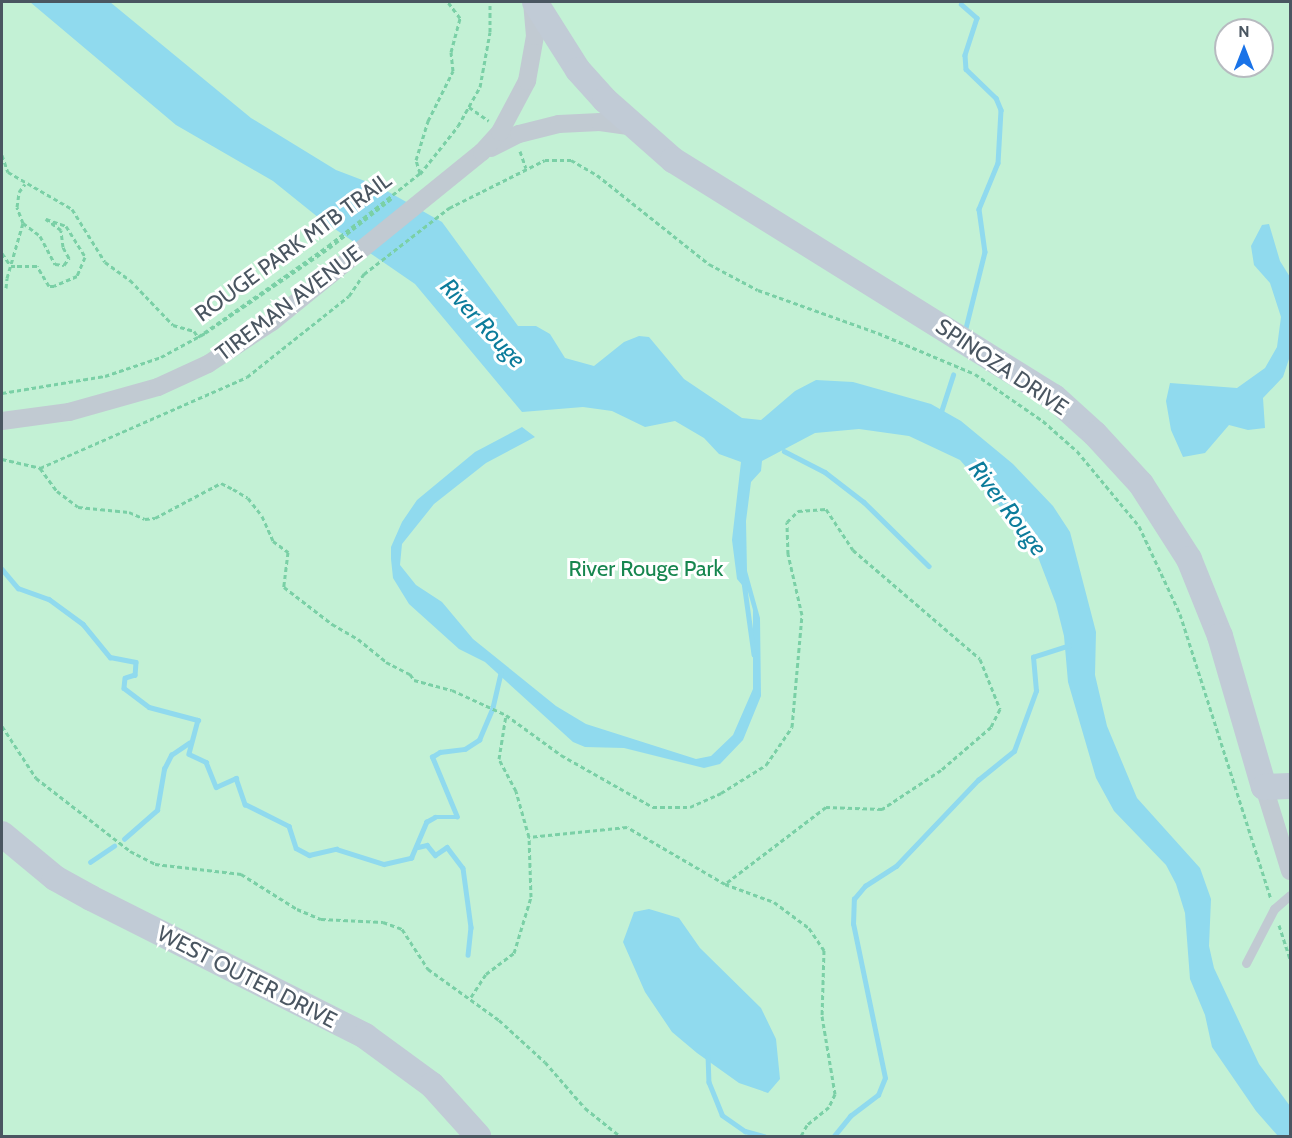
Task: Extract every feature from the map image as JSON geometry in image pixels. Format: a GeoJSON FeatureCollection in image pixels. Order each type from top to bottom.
{"type":"FeatureCollection","features":[{"type":"Feature","properties":{"kind":"street","name":"SPINOZA DRIVE"},"geometry":{"type":"LineString","coordinates":[[533,2],[578,70],[634,127],[673,160],[730,199],[1054,397],[1095,434],[1141,484],[1189,559],[1220,636],[1290,871]]}},
{"type":"Feature","properties":{"kind":"street"},"geometry":{"type":"LineString","coordinates":[[482,152],[511,117],[527,81],[535,36],[533,2]]}},
{"type":"Feature","properties":{"kind":"street"},"geometry":{"type":"LineString","coordinates":[[482,152],[519,134],[559,124],[600,122],[634,127]]}},
{"type":"Feature","properties":{"kind":"street","name":"TIREMAN AVENUE"},"geometry":{"type":"LineString","coordinates":[[2,421],[114,402],[184,376],[248,340],[482,152]]}},
{"type":"Feature","properties":{"kind":"street"},"geometry":{"type":"LineString","coordinates":[[1264,787],[1290,786]]}},
{"type":"Feature","properties":{"kind":"street","name":"WEST OUTER DRIVE"},"geometry":{"type":"LineString","coordinates":[[2,834],[55,878],[365,1036],[432,1085],[478,1137]]}},
{"type":"Feature","properties":{"kind":"lane"},"geometry":{"type":"LineString","coordinates":[[1246,963],[1274,909],[1290,895]]}},
{"type":"Feature","properties":{"kind":"path","name":"ROUGE PARK MTB TRAIL"},"geometry":{"type":"LineString","coordinates":[[420,173],[416,159],[428,121],[453,70],[451,52],[460,18],[448,2]]}},
{"type":"Feature","properties":{"kind":"path"},"geometry":{"type":"LineString","coordinates":[[2,393],[105,376],[161,357],[198,337],[329,247],[408,184],[420,173],[458,126],[480,87],[490,32],[490,2]]}},
{"type":"Feature","properties":{"kind":"path","name":"ROUGE PARK MTB TRAIL"},"geometry":{"type":"LineString","coordinates":[[2,155],[8,172],[25,184],[72,209],[105,262],[130,280],[173,325],[194,331],[198,337]]}},
{"type":"Feature","properties":{"kind":"path"},"geometry":{"type":"LineString","coordinates":[[2,459],[40,468],[247,377],[349,296],[364,274],[449,208],[545,160],[571,160],[597,175],[708,264],[758,291],[942,358],[975,374],[1043,422],[1077,451],[1138,526],[1180,614],[1290,959]]}},
{"type":"Feature","properties":{"kind":"path"},"geometry":{"type":"LineString","coordinates":[[10,266],[37,266],[49,286],[54,286],[77,276],[84,266],[80,245],[66,226],[48,218],[44,220],[61,230],[63,247],[69,258],[61,265],[45,252],[40,236],[23,223],[17,207],[19,192],[25,184]]}},
{"type":"Feature","properties":{"kind":"path"},"geometry":{"type":"LineString","coordinates":[[6,288],[23,223]]}},
{"type":"Feature","properties":{"kind":"path"},"geometry":{"type":"LineString","coordinates":[[2,253],[10,266]]}},
{"type":"Feature","properties":{"kind":"path"},"geometry":{"type":"LineString","coordinates":[[40,468],[57,491],[78,507],[129,512],[145,519],[155,518],[221,483],[233,489],[248,498],[262,516],[273,541],[288,552],[284,587],[414,680],[452,690],[477,704],[506,715],[561,755],[653,807],[690,807],[722,793],[766,765],[792,727],[802,615],[788,555],[788,522],[798,511],[826,509],[853,550],[980,659],[1000,709],[991,727],[941,770],[882,809],[826,807],[725,884]]}},
{"type":"Feature","properties":{"kind":"path"},"geometry":{"type":"LineString","coordinates":[[470,998],[486,974],[514,952],[531,897],[530,837],[516,791],[499,759],[506,715]]}},
{"type":"Feature","properties":{"kind":"path"},"geometry":{"type":"LineString","coordinates":[[2,726],[36,778],[130,851],[155,864],[241,874],[297,909],[321,919],[383,922],[402,929],[428,969],[470,998],[540,1058],[578,1101],[620,1137]]}},
{"type":"Feature","properties":{"kind":"path"},"geometry":{"type":"LineString","coordinates":[[530,837],[627,827],[725,884],[774,902],[808,928],[824,950],[822,1016],[835,1094],[829,1107],[807,1125],[801,1137]]}},
{"type":"Feature","properties":{"kind":"green space","name":"River Rouge Park"},"geometry":{"type":"Polygon","coordinates":[[[2,2],[1290,2],[1290,1136],[2,1136],[2,2]]]}},
{"type":"Feature","properties":{"kind":"water","name":"River Rouge"},"geometry":{"type":"Polygon","coordinates":[[[30,2],[110,2],[251,118],[336,170],[378,186],[442,222],[518,326],[536,326],[550,334],[565,358],[594,366],[624,342],[639,336],[649,337],[684,379],[742,418],[761,420],[795,391],[816,380],[853,382],[931,404],[961,421],[1013,464],[1053,506],[1070,532],[1096,632],[1095,675],[1107,726],[1137,798],[1200,868],[1211,899],[1209,946],[1214,968],[1259,1064],[1290,1106],[1290,1136],[1278,1136],[1256,1111],[1212,1047],[1205,1015],[1190,979],[1185,913],[1176,884],[1166,865],[1114,811],[1096,778],[1068,682],[1064,636],[1056,604],[1038,557],[1028,539],[960,460],[909,436],[859,429],[815,433],[762,461],[761,471],[751,482],[746,521],[747,571],[760,618],[761,696],[743,740],[720,764],[704,768],[624,748],[585,747],[573,742],[485,662],[459,649],[409,604],[393,578],[391,559],[391,547],[402,522],[417,500],[475,452],[522,427],[535,437],[486,463],[434,504],[402,544],[400,565],[416,585],[442,602],[473,639],[556,706],[586,724],[696,759],[711,756],[733,735],[753,689],[753,610],[748,592],[737,579],[732,540],[741,462],[719,454],[704,438],[675,421],[645,427],[612,411],[583,407],[522,412],[415,284],[319,218],[273,181],[176,125],[30,2]]]}},
{"type":"Feature","properties":{"kind":"water"},"geometry":{"type":"Polygon","coordinates":[[[1269,224],[1280,261],[1290,277],[1290,356],[1283,377],[1263,398],[1265,428],[1248,430],[1229,425],[1205,453],[1183,457],[1171,430],[1166,401],[1170,383],[1237,388],[1265,368],[1277,347],[1281,317],[1270,283],[1254,265],[1251,246],[1262,225],[1269,224]]]}},
{"type":"Feature","properties":{"kind":"water"},"geometry":{"type":"Polygon","coordinates":[[[649,909],[679,918],[700,948],[761,1008],[776,1039],[780,1079],[768,1093],[739,1083],[697,1053],[672,1032],[645,992],[623,942],[634,912],[649,909]]]}},
{"type":"Feature","properties":{"kind":"waterway"},"geometry":{"type":"LineString","coordinates":[[961,4],[977,18],[965,55],[966,69],[996,98],[1001,110],[998,163],[979,209],[985,252],[965,332]]}},
{"type":"Feature","properties":{"kind":"waterway"},"geometry":{"type":"LineString","coordinates":[[941,412],[953,375]]}},
{"type":"Feature","properties":{"kind":"waterway"},"geometry":{"type":"LineString","coordinates":[[784,451],[825,472],[864,502],[929,566]]}},
{"type":"Feature","properties":{"kind":"waterway"},"geometry":{"type":"LineString","coordinates":[[2,569],[18,588],[49,599],[83,624],[110,657],[136,662],[135,675],[125,678],[124,688],[149,707],[198,720],[189,754],[206,762],[216,787],[236,778],[245,804],[289,826],[296,848],[309,855],[336,849],[384,864],[411,858],[426,822],[435,817],[457,817],[432,757],[440,752],[465,749],[479,740],[492,710],[501,672]]}},
{"type":"Feature","properties":{"kind":"waterway"},"geometry":{"type":"LineString","coordinates":[[744,582],[754,654]]}},
{"type":"Feature","properties":{"kind":"waterway"},"geometry":{"type":"LineString","coordinates":[[834,1136],[850,1116],[878,1095],[885,1078],[853,924],[854,899],[865,886],[896,866],[978,780],[1014,751],[1036,691],[1033,657],[1069,645]]}},
{"type":"Feature","properties":{"kind":"waterway"},"geometry":{"type":"LineString","coordinates":[[124,839],[157,810],[164,769],[171,755],[189,743]]}},
{"type":"Feature","properties":{"kind":"waterway"},"geometry":{"type":"LineString","coordinates":[[418,847],[427,845],[435,855],[447,847],[463,868],[471,927],[468,955]]}},
{"type":"Feature","properties":{"kind":"waterway"},"geometry":{"type":"LineString","coordinates":[[90,862],[114,846]]}},
{"type":"Feature","properties":{"kind":"waterway"},"geometry":{"type":"LineString","coordinates":[[708,1055],[709,1082],[722,1115],[745,1131],[764,1136]]}}]}
